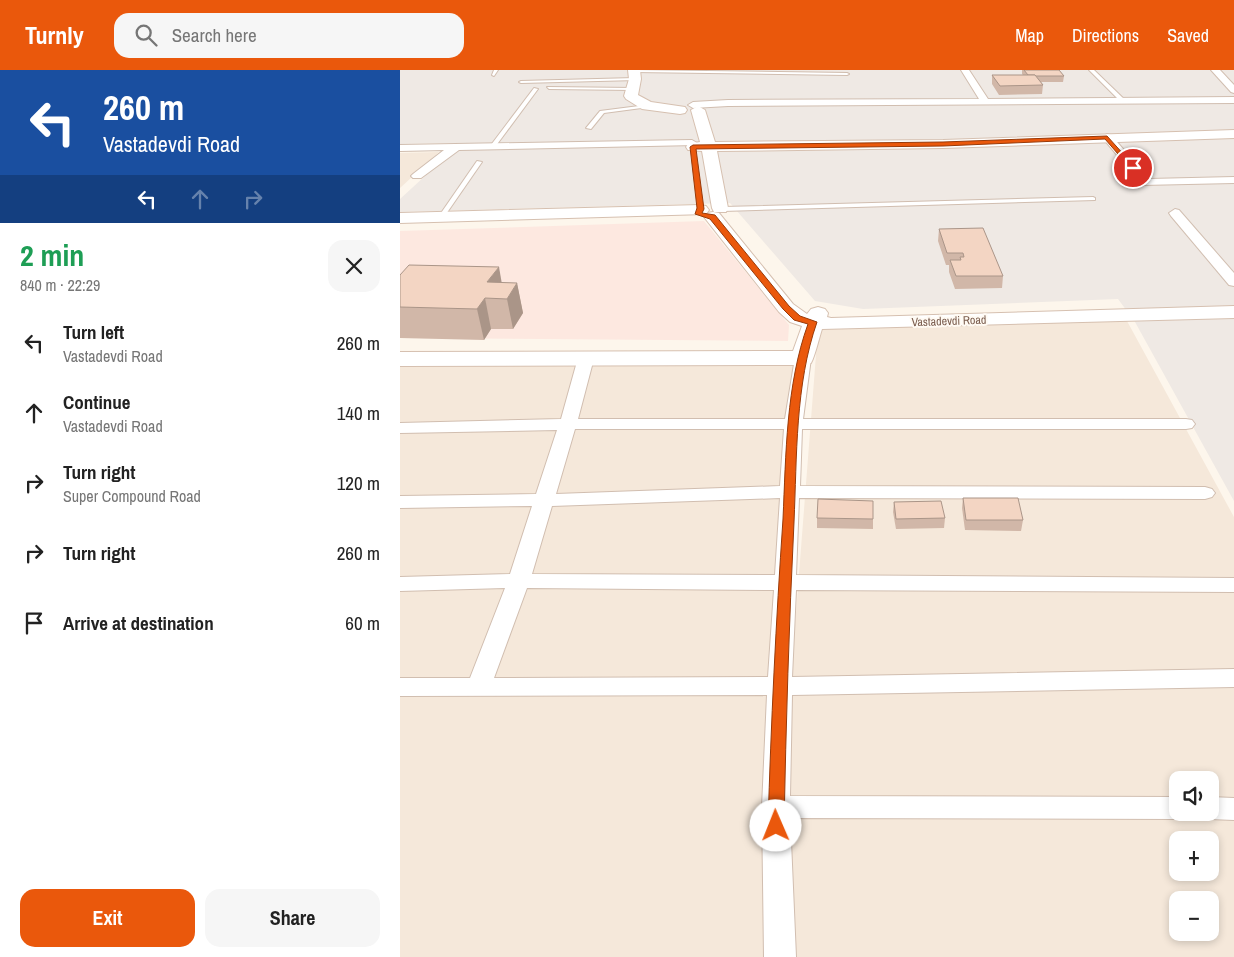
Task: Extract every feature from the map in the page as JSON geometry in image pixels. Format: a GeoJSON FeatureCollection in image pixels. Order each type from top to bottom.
{"type":"FeatureCollection","features":[{"type":"Feature","properties":{"kind":"street"},"geometry":{"type":"LineString","coordinates":[[965,70],[985,101]]}},
{"type":"Feature","properties":{"kind":"street"},"geometry":{"type":"LineString","coordinates":[[1215,70],[1234,90]]}},
{"type":"Feature","properties":{"kind":"street"},"geometry":{"type":"LineString","coordinates":[[634,77],[631,96],[646,104],[690,108],[738,104],[1234,100]]}},
{"type":"Feature","properties":{"kind":"street"},"geometry":{"type":"LineString","coordinates":[[690,108],[693,151]]}},
{"type":"Feature","properties":{"kind":"street","name":"Vastadevdi Road"},"geometry":{"type":"LineString","coordinates":[[690,108],[710,149],[710,210],[786,308],[797,318],[1234,305]]}},
{"type":"Feature","properties":{"kind":"street"},"geometry":{"type":"LineString","coordinates":[[1110,141],[1234,134]]}},
{"type":"Feature","properties":{"kind":"street"},"geometry":{"type":"LineString","coordinates":[[400,148],[493,146],[693,151],[710,149],[1234,140]]}},
{"type":"Feature","properties":{"kind":"street"},"geometry":{"type":"LineString","coordinates":[[1110,141],[1146,182],[1234,180]]}},
{"type":"Feature","properties":{"kind":"street"},"geometry":{"type":"LineString","coordinates":[[417,176],[456,147]]}},
{"type":"Feature","properties":{"kind":"street"},"geometry":{"type":"LineString","coordinates":[[400,218],[710,210]]}},
{"type":"Feature","properties":{"kind":"street"},"geometry":{"type":"LineString","coordinates":[[400,223],[710,210]]}},
{"type":"Feature","properties":{"kind":"street"},"geometry":{"type":"LineString","coordinates":[[1175,213],[1234,282]]}},
{"type":"Feature","properties":{"kind":"street","name":"Vastadevdi Road"},"geometry":{"type":"LineString","coordinates":[[816,318],[898,323],[1234,312]]}},
{"type":"Feature","properties":{"kind":"street"},"geometry":{"type":"LineString","coordinates":[[780,957],[776,807],[789,492],[793,425],[804,353],[816,318]]}},
{"type":"Feature","properties":{"kind":"street"},"geometry":{"type":"LineString","coordinates":[[400,347],[804,353]]}},
{"type":"Feature","properties":{"kind":"street"},"geometry":{"type":"LineString","coordinates":[[400,359],[586,358],[804,353]]}},
{"type":"Feature","properties":{"kind":"street"},"geometry":{"type":"LineString","coordinates":[[479,686],[519,581],[568,424],[586,358]]}},
{"type":"Feature","properties":{"kind":"street"},"geometry":{"type":"LineString","coordinates":[[400,428],[568,424],[1186,424]]}},
{"type":"Feature","properties":{"kind":"street"},"geometry":{"type":"LineString","coordinates":[[400,502],[543,500],[789,492],[1205,493]]}},
{"type":"Feature","properties":{"kind":"street"},"geometry":{"type":"LineString","coordinates":[[400,584],[519,581],[785,581],[1234,585]]}},
{"type":"Feature","properties":{"kind":"street"},"geometry":{"type":"LineString","coordinates":[[400,687],[780,686],[1234,678]]}},
{"type":"Feature","properties":{"kind":"street"},"geometry":{"type":"LineString","coordinates":[[776,807],[1169,808]]}},
{"type":"Feature","properties":{"kind":"street"},"geometry":{"type":"LineString","coordinates":[[1219,808],[1234,809]]}},
{"type":"Feature","properties":{"kind":"lane"},"geometry":{"type":"LineString","coordinates":[[1091,70],[1123,101]]}},
{"type":"Feature","properties":{"kind":"lane"},"geometry":{"type":"LineString","coordinates":[[521,82],[634,77],[847,74]]}},
{"type":"Feature","properties":{"kind":"lane"},"geometry":{"type":"LineString","coordinates":[[548,88],[634,77]]}},
{"type":"Feature","properties":{"kind":"lane"},"geometry":{"type":"LineString","coordinates":[[493,146],[536,89]]}},
{"type":"Feature","properties":{"kind":"lane"},"geometry":{"type":"LineString","coordinates":[[589,128],[602,112],[646,104]]}},
{"type":"Feature","properties":{"kind":"lane"},"geometry":{"type":"LineString","coordinates":[[442,216],[479,162]]}},
{"type":"Feature","properties":{"kind":"lane"},"geometry":{"type":"LineString","coordinates":[[710,210],[1093,199]]}},
{"type":"Feature","properties":{"kind":"shaded area"},"geometry":{"type":"Polygon","coordinates":[[[400,70],[1234,70],[1234,501],[1135,322],[1118,299],[863,309],[815,301],[730,203],[400,212],[400,199],[461,143],[400,144],[400,70]]]}},
{"type":"Feature","properties":{"kind":"shaded area"},"geometry":{"type":"Polygon","coordinates":[[[439,152],[400,188],[400,153],[439,152]]]}},
{"type":"Feature","properties":{"kind":"shaded area"},"geometry":{"type":"Polygon","coordinates":[[[704,221],[789,325],[788,341],[400,338],[400,231],[704,221]]]}},
{"type":"Feature","properties":{"kind":"shaded area"},"geometry":{"type":"Polygon","coordinates":[[[1127,321],[1234,517],[1234,957],[794,957],[788,716],[818,329],[1127,321]]]}},
{"type":"Feature","properties":{"kind":"shaded area"},"geometry":{"type":"Polygon","coordinates":[[[794,362],[764,957],[400,957],[400,365],[794,362]]]}},
{"type":"Feature","properties":{"kind":"building"},"geometry":{"type":"Polygon","coordinates":[[[1024,70],[1059,70],[1064,76],[1028,75],[1024,70]]]}},
{"type":"Feature","properties":{"kind":"building"},"geometry":{"type":"Polygon","coordinates":[[[992,75],[1035,75],[1043,85],[1000,86],[992,75]]]}},
{"type":"Feature","properties":{"kind":"building"},"geometry":{"type":"Polygon","coordinates":[[[983,228],[1003,276],[956,276],[950,260],[961,260],[960,257],[964,257],[963,253],[947,253],[939,229],[983,228]]]}},
{"type":"Feature","properties":{"kind":"building"},"geometry":{"type":"Polygon","coordinates":[[[409,265],[499,267],[487,282],[517,283],[507,299],[485,298],[477,309],[400,307],[400,275],[409,265]]]}},
{"type":"Feature","properties":{"kind":"building"},"geometry":{"type":"Polygon","coordinates":[[[963,498],[1018,498],[1023,520],[966,520],[963,498]]]}},
{"type":"Feature","properties":{"kind":"building"},"geometry":{"type":"Polygon","coordinates":[[[818,499],[873,501],[873,519],[817,518],[818,499]]]}},
{"type":"Feature","properties":{"kind":"building"},"geometry":{"type":"Polygon","coordinates":[[[941,501],[945,518],[896,519],[894,502],[941,501]]]}},
{"type":"Feature","properties":{"kind":"route"},"geometry":{"type":"LineString","coordinates":[[776,826],[780,686],[793,425],[804,348],[813,322],[797,318],[786,308],[713,217],[704,217],[698,214],[698,211],[701,209],[693,147],[943,144],[1107,137],[1133,168]]}}]}
